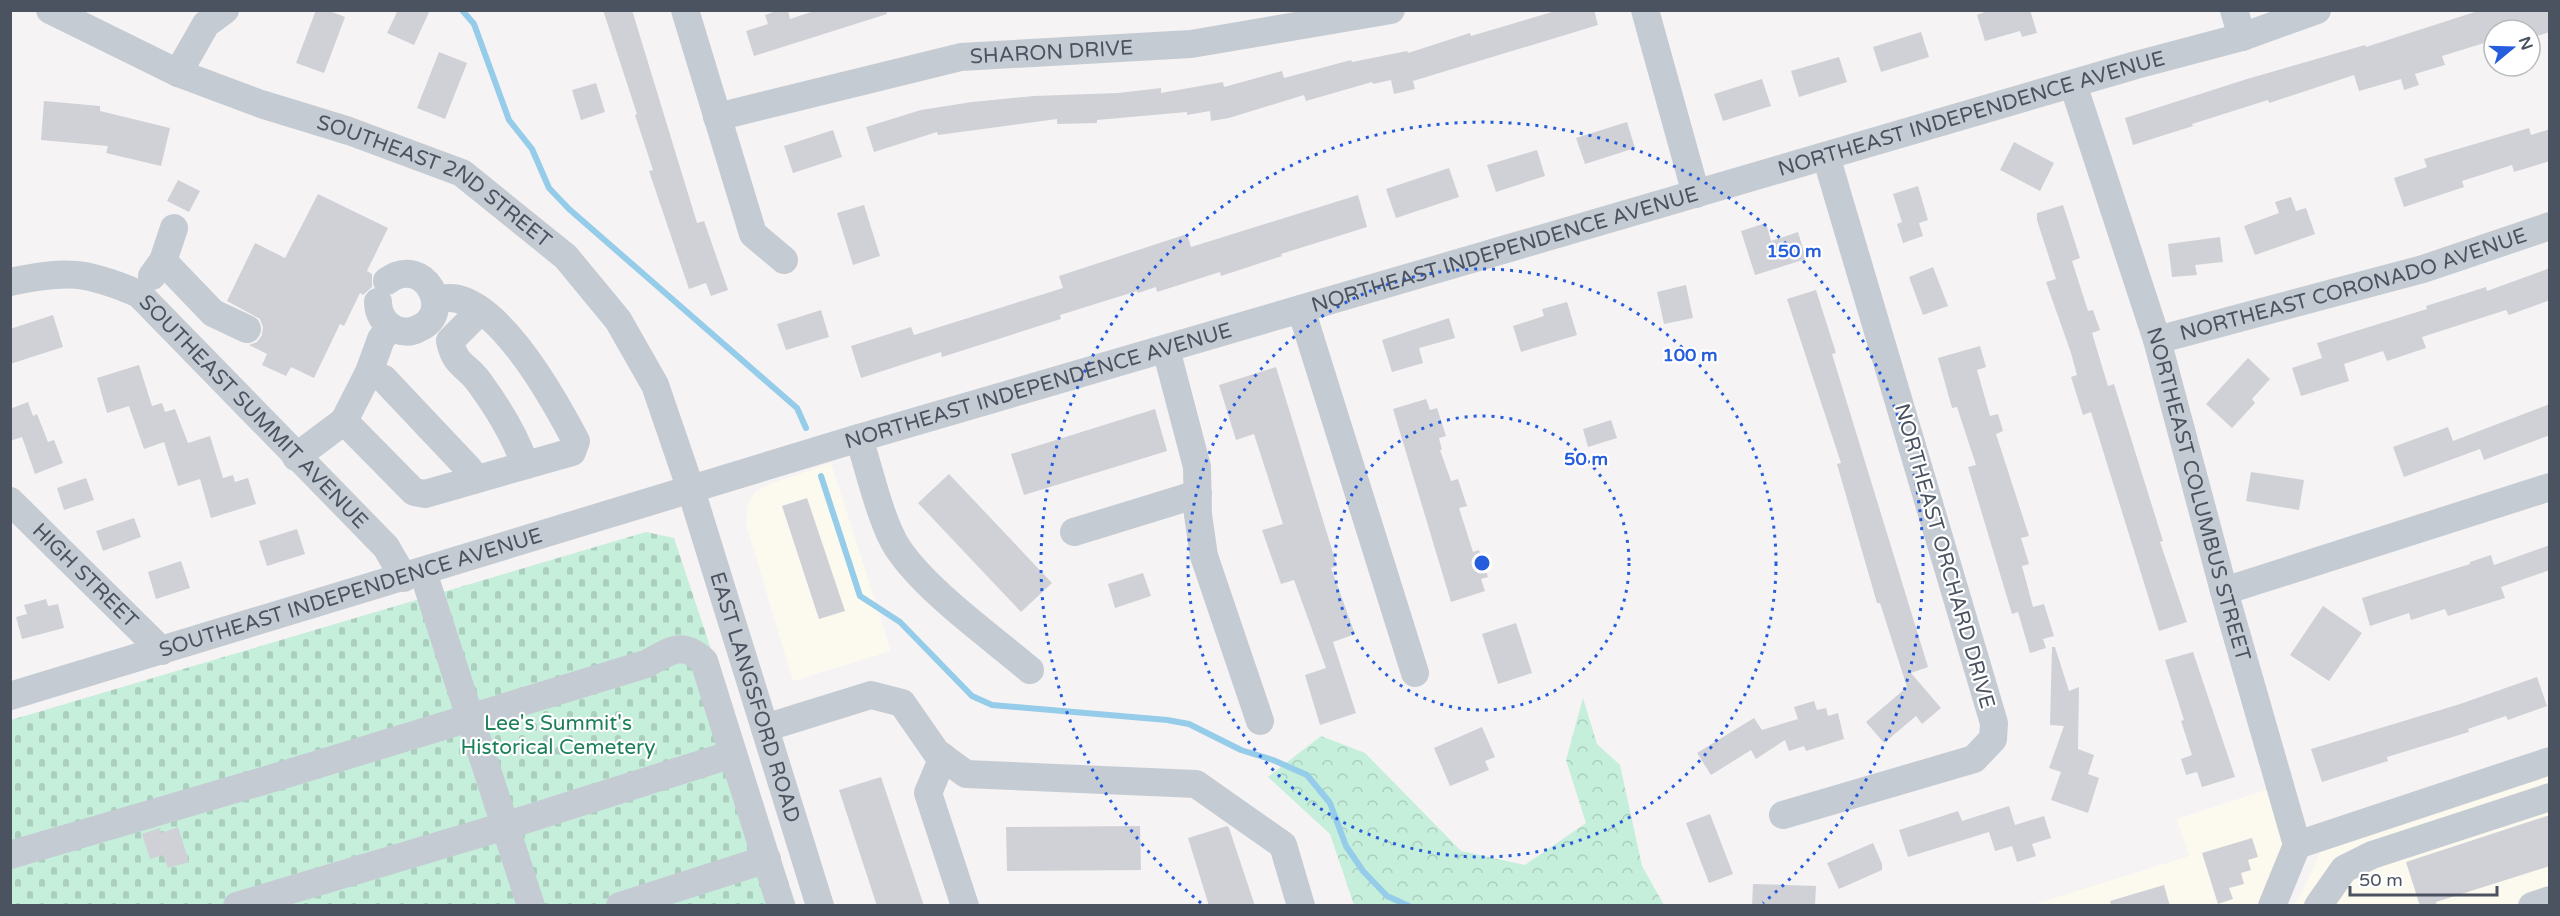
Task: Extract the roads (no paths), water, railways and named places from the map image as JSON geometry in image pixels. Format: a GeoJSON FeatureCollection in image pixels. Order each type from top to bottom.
{"type":"FeatureCollection","features":[{"type":"Feature","properties":{"kind":"street","name":"SOUTHEAST 2ND STREET"},"geometry":{"type":"LineString","coordinates":[[50,10],[178,74],[261,104],[349,131],[462,173],[566,257],[618,320],[655,385],[691,490]]}},
{"type":"Feature","properties":{"kind":"street"},"geometry":{"type":"LineString","coordinates":[[178,74],[206,24],[225,10]]}},
{"type":"Feature","properties":{"kind":"street"},"geometry":{"type":"LineString","coordinates":[[685,10],[753,234],[784,260]]}},
{"type":"Feature","properties":{"kind":"street","name":"SHARON DRIVE"},"geometry":{"type":"LineString","coordinates":[[717,117],[961,57],[1191,44],[1391,10]]}},
{"type":"Feature","properties":{"kind":"street"},"geometry":{"type":"LineString","coordinates":[[1645,10],[1696,194]]}},
{"type":"Feature","properties":{"kind":"street","name":"NORTHEAST INDEPENDENCE AVENUE"},"geometry":{"type":"LineString","coordinates":[[691,490],[859,438],[2073,84],[2238,24],[2317,10]]}},
{"type":"Feature","properties":{"kind":"street","name":"NORTHEAST COLUMBUS STREET"},"geometry":{"type":"LineString","coordinates":[[2073,84],[2157,340],[2224,591],[2297,845]]}},
{"type":"Feature","properties":{"kind":"street","name":"NORTHEAST ORCHARD DRIVE"},"geometry":{"type":"LineString","coordinates":[[1783,815],[1974,759],[1994,739],[1994,723],[1826,156]]}},
{"type":"Feature","properties":{"kind":"street","name":"NORTHEAST CORONADO AVENUE"},"geometry":{"type":"LineString","coordinates":[[2157,340],[2423,269],[2550,226]]}},
{"type":"Feature","properties":{"kind":"street"},"geometry":{"type":"LineString","coordinates":[[139,294],[163,261],[174,228]]}},
{"type":"Feature","properties":{"kind":"street"},"geometry":{"type":"LineString","coordinates":[[163,261],[213,313],[247,329]]}},
{"type":"Feature","properties":{"kind":"street","name":"SOUTHEAST SUMMIT AVENUE"},"geometry":{"type":"LineString","coordinates":[[10,282],[49,274],[89,275],[139,294],[296,457],[414,575],[470,717],[531,906]]}},
{"type":"Feature","properties":{"kind":"street"},"geometry":{"type":"LineString","coordinates":[[403,274],[416,276],[427,283],[435,300],[434,312],[422,327],[410,332],[391,327],[382,318],[383,292],[403,274]]}},
{"type":"Feature","properties":{"kind":"street"},"geometry":{"type":"LineString","coordinates":[[344,421],[414,492],[425,494],[572,452],[576,441],[553,397],[524,354],[500,326],[460,299],[447,297],[435,300]]}},
{"type":"Feature","properties":{"kind":"street"},"geometry":{"type":"LineString","coordinates":[[1301,309],[1415,673]]}},
{"type":"Feature","properties":{"kind":"street"},"geometry":{"type":"LineString","coordinates":[[480,311],[450,341],[454,357],[477,379],[502,416],[525,465]]}},
{"type":"Feature","properties":{"kind":"street"},"geometry":{"type":"LineString","coordinates":[[296,457],[344,421],[369,372],[381,339],[391,327]]}},
{"type":"Feature","properties":{"kind":"street"},"geometry":{"type":"LineString","coordinates":[[1166,349],[1197,467],[1198,515],[1204,556],[1260,721]]}},
{"type":"Feature","properties":{"kind":"street"},"geometry":{"type":"LineString","coordinates":[[369,372],[384,379],[469,469],[473,480]]}},
{"type":"Feature","properties":{"kind":"street"},"geometry":{"type":"LineString","coordinates":[[859,438],[890,532],[898,548],[929,584],[1029,670]]}},
{"type":"Feature","properties":{"kind":"street"},"geometry":{"type":"LineString","coordinates":[[2224,591],[2550,488]]}},
{"type":"Feature","properties":{"kind":"street","name":"SOUTHEAST INDEPENDENCE AVENUE"},"geometry":{"type":"LineString","coordinates":[[10,696],[691,490]]}},
{"type":"Feature","properties":{"kind":"street","name":"EAST LANGSFORD ROAD"},"geometry":{"type":"LineString","coordinates":[[691,490],[820,906]]}},
{"type":"Feature","properties":{"kind":"street"},"geometry":{"type":"LineString","coordinates":[[1074,532],[1198,494]]}},
{"type":"Feature","properties":{"kind":"street","name":"HIGH STREET"},"geometry":{"type":"LineString","coordinates":[[10,501],[162,651]]}},
{"type":"Feature","properties":{"kind":"street"},"geometry":{"type":"LineString","coordinates":[[10,855],[273,778],[646,664],[675,649],[692,650],[704,661],[781,906]]}},
{"type":"Feature","properties":{"kind":"street"},"geometry":{"type":"LineString","coordinates":[[765,728],[871,695],[902,704],[936,752],[966,774],[1196,784],[1283,845],[1301,906]]}},
{"type":"Feature","properties":{"kind":"street"},"geometry":{"type":"LineString","coordinates":[[237,906],[505,826],[734,754]]}},
{"type":"Feature","properties":{"kind":"street"},"geometry":{"type":"LineString","coordinates":[[943,757],[928,793],[965,906]]}},
{"type":"Feature","properties":{"kind":"street"},"geometry":{"type":"LineString","coordinates":[[2272,906],[2297,845],[2550,761]]}},
{"type":"Feature","properties":{"kind":"street"},"geometry":{"type":"LineString","coordinates":[[2318,906],[2344,869],[2372,855],[2550,796]]}},
{"type":"Feature","properties":{"kind":"street"},"geometry":{"type":"LineString","coordinates":[[620,906],[767,859]]}},
{"type":"Feature","properties":{"kind":"street"},"geometry":{"type":"LineString","coordinates":[[2532,906],[2550,900]]}},
{"type":"Feature","properties":{"kind":"waterway"},"geometry":{"type":"LineString","coordinates":[[462,10],[474,24],[509,120],[532,149],[549,188],[569,209],[797,408],[806,428]]}},
{"type":"Feature","properties":{"kind":"waterway"},"geometry":{"type":"LineString","coordinates":[[821,476],[860,596],[900,622],[972,696],[992,705],[1167,720],[1189,724],[1241,750],[1273,760],[1307,775],[1330,803],[1346,846],[1363,871],[1387,896],[1409,906]]}},
{"type":"Feature","properties":{"kind":"park label","name":"Lee's Summit's Historical Cemetery"},"geometry":{"type":"Point","coordinates":[558,735]}}]}
